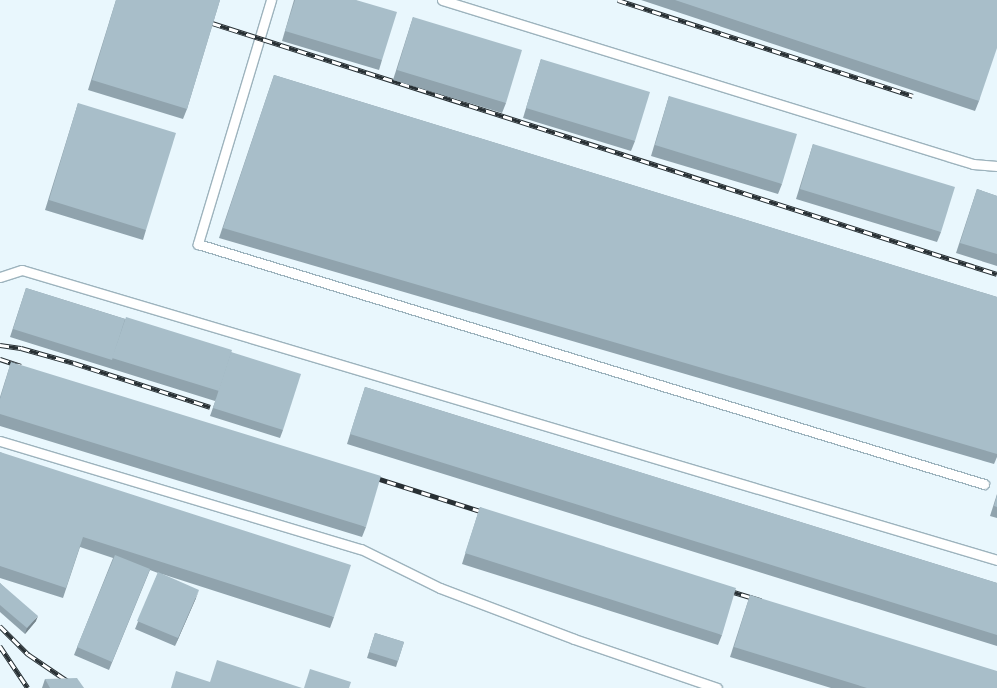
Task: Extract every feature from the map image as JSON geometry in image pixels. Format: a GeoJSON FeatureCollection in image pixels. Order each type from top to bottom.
{"type":"FeatureCollection","features":[{"type":"Feature","properties":{"kind":"lane"},"geometry":{"type":"LineString","coordinates":[[271,0],[198,244],[984,484]]}},
{"type":"Feature","properties":{"kind":"lane"},"geometry":{"type":"LineString","coordinates":[[442,0],[973,164],[997,166]]}},
{"type":"Feature","properties":{"kind":"lane"},"geometry":{"type":"LineString","coordinates":[[0,277],[22,270],[997,560]]}},
{"type":"Feature","properties":{"kind":"lane"},"geometry":{"type":"LineString","coordinates":[[0,441],[361,550],[440,588],[574,639],[717,688]]}},
{"type":"Feature","properties":{"kind":"building"},"geometry":{"type":"Polygon","coordinates":[[[116,0],[220,0],[187,109],[92,80],[116,0]]]}},
{"type":"Feature","properties":{"kind":"building"},"geometry":{"type":"Polygon","coordinates":[[[295,0],[356,0],[397,12],[382,60],[285,31],[295,0]]]}},
{"type":"Feature","properties":{"kind":"building"},"geometry":{"type":"Polygon","coordinates":[[[675,0],[997,0],[997,48],[979,101],[675,0]]]}},
{"type":"Feature","properties":{"kind":"building"},"geometry":{"type":"Polygon","coordinates":[[[413,17],[522,50],[506,103],[397,70],[413,17]]]}},
{"type":"Feature","properties":{"kind":"building"},"geometry":{"type":"Polygon","coordinates":[[[541,59],[650,92],[635,141],[526,108],[541,59]]]}},
{"type":"Feature","properties":{"kind":"building"},"geometry":{"type":"Polygon","coordinates":[[[274,75],[997,297],[997,454],[223,228],[274,75]]]}},
{"type":"Feature","properties":{"kind":"building"},"geometry":{"type":"Polygon","coordinates":[[[669,96],[797,134],[782,184],[655,145],[669,96]]]}},
{"type":"Feature","properties":{"kind":"building"},"geometry":{"type":"Polygon","coordinates":[[[78,103],[176,133],[146,230],[49,200],[78,103]]]}},
{"type":"Feature","properties":{"kind":"building"},"geometry":{"type":"Polygon","coordinates":[[[813,144],[955,187],[941,232],[800,189],[813,144]]]}},
{"type":"Feature","properties":{"kind":"building"},"geometry":{"type":"Polygon","coordinates":[[[977,189],[997,196],[997,254],[960,243],[977,189]]]}},
{"type":"Feature","properties":{"kind":"building"},"geometry":{"type":"Polygon","coordinates":[[[26,288],[125,319],[112,360],[13,329],[26,288]]]}},
{"type":"Feature","properties":{"kind":"building"},"geometry":{"type":"Polygon","coordinates":[[[126,317],[232,350],[219,391],[112,358],[126,317]]]}},
{"type":"Feature","properties":{"kind":"building"},"geometry":{"type":"Polygon","coordinates":[[[231,352],[301,374],[283,430],[213,408],[231,352]]]}},
{"type":"Feature","properties":{"kind":"building"},"geometry":{"type":"Polygon","coordinates":[[[11,362],[381,476],[366,527],[0,414],[0,399],[11,362]]]}},
{"type":"Feature","properties":{"kind":"building"},"geometry":{"type":"Polygon","coordinates":[[[365,387],[997,583],[997,635],[350,434],[365,387]]]}},
{"type":"Feature","properties":{"kind":"building"},"geometry":{"type":"Polygon","coordinates":[[[0,452],[351,565],[334,617],[83,537],[66,588],[0,566],[0,452]]]}},
{"type":"Feature","properties":{"kind":"building"},"geometry":{"type":"Polygon","coordinates":[[[997,495],[997,507],[994,506],[997,495]]]}},
{"type":"Feature","properties":{"kind":"building"},"geometry":{"type":"Polygon","coordinates":[[[480,507],[736,588],[722,635],[465,553],[480,507]]]}},
{"type":"Feature","properties":{"kind":"building"},"geometry":{"type":"Polygon","coordinates":[[[115,555],[150,569],[112,662],[77,647],[115,555]]]}},
{"type":"Feature","properties":{"kind":"building"},"geometry":{"type":"Polygon","coordinates":[[[158,572],[199,590],[178,638],[137,621],[158,572]]]}},
{"type":"Feature","properties":{"kind":"building"},"geometry":{"type":"Polygon","coordinates":[[[0,583],[38,616],[27,628],[0,605],[0,583]]]}},
{"type":"Feature","properties":{"kind":"building"},"geometry":{"type":"Polygon","coordinates":[[[750,595],[997,671],[997,688],[867,688],[734,647],[750,595]]]}},
{"type":"Feature","properties":{"kind":"building"},"geometry":{"type":"Polygon","coordinates":[[[375,633],[404,642],[398,661],[369,652],[375,633]]]}},
{"type":"Feature","properties":{"kind":"building"},"geometry":{"type":"Polygon","coordinates":[[[217,660],[302,688],[171,688],[176,671],[210,682],[217,660]]]}},
{"type":"Feature","properties":{"kind":"building"},"geometry":{"type":"Polygon","coordinates":[[[310,669],[351,682],[349,688],[304,688],[310,669]]]}},
{"type":"Feature","properties":{"kind":"building"},"geometry":{"type":"Polygon","coordinates":[[[77,678],[84,688],[50,688],[45,679],[77,678]]]}},
{"type":"Feature","properties":{"kind":"railway"},"geometry":{"type":"LineString","coordinates":[[618,0],[913,96]]}},
{"type":"Feature","properties":{"kind":"railway"},"geometry":{"type":"LineString","coordinates":[[212,23],[997,274]]}},
{"type":"Feature","properties":{"kind":"railway"},"geometry":{"type":"LineString","coordinates":[[0,345],[21,348],[74,363],[210,407]]}},
{"type":"Feature","properties":{"kind":"railway"},"geometry":{"type":"LineString","coordinates":[[0,359],[21,366]]}},
{"type":"Feature","properties":{"kind":"railway"},"geometry":{"type":"LineString","coordinates":[[370,476],[490,514]]}},
{"type":"Feature","properties":{"kind":"railway"},"geometry":{"type":"LineString","coordinates":[[724,589],[761,600]]}},
{"type":"Feature","properties":{"kind":"railway"},"geometry":{"type":"LineString","coordinates":[[0,626],[28,654],[78,688]]}},
{"type":"Feature","properties":{"kind":"railway"},"geometry":{"type":"LineString","coordinates":[[0,646],[28,688]]}}]}
